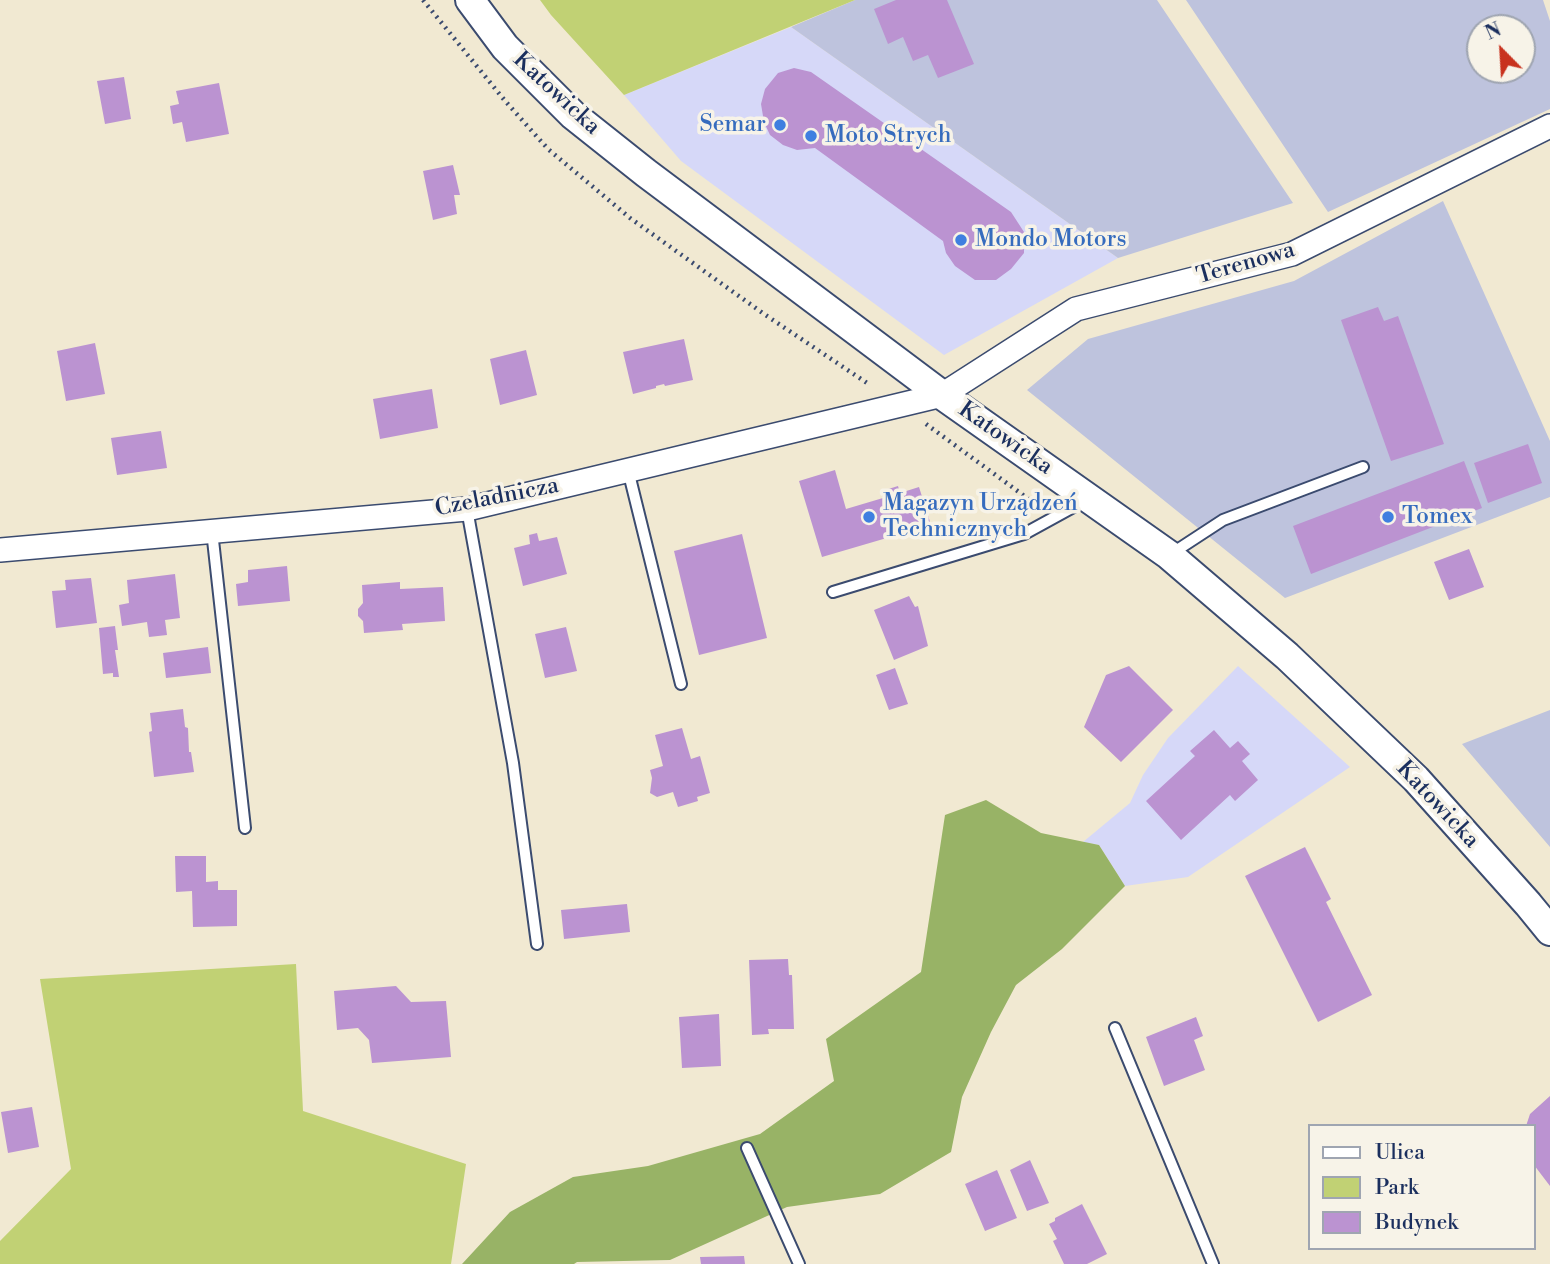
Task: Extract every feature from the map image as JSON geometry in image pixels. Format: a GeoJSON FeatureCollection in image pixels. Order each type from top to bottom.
{"type":"FeatureCollection","features":[{"type":"Feature","properties":{"kind":"street","name":"Katowicka"},"geometry":{"type":"LineString","coordinates":[[470,0],[505,47],[573,116],[942,395],[1169,555],[1287,656],[1416,779],[1550,931]]}},
{"type":"Feature","properties":{"kind":"street","name":"Terenowa"},"geometry":{"type":"LineString","coordinates":[[942,395],[1076,309],[1292,254],[1550,127]]}},
{"type":"Feature","properties":{"kind":"street","name":"Czeladnicza"},"geometry":{"type":"LineString","coordinates":[[0,550],[467,509],[942,395]]}},
{"type":"Feature","properties":{"kind":"lane"},"geometry":{"type":"LineString","coordinates":[[1169,555],[1223,520],[1363,467]]}},
{"type":"Feature","properties":{"kind":"lane"},"geometry":{"type":"LineString","coordinates":[[628,470],[681,684]]}},
{"type":"Feature","properties":{"kind":"lane"},"geometry":{"type":"LineString","coordinates":[[832,593],[1024,534],[1088,498]]}},
{"type":"Feature","properties":{"kind":"lane"},"geometry":{"type":"LineString","coordinates":[[467,509],[513,763],[537,944]]}},
{"type":"Feature","properties":{"kind":"lane"},"geometry":{"type":"LineString","coordinates":[[212,531],[245,828]]}},
{"type":"Feature","properties":{"kind":"lane"},"geometry":{"type":"LineString","coordinates":[[1115,1028],[1213,1264]]}},
{"type":"Feature","properties":{"kind":"lane"},"geometry":{"type":"LineString","coordinates":[[747,1148],[799,1264]]}},
{"type":"Feature","properties":{"kind":"path"},"geometry":{"type":"LineString","coordinates":[[423,0],[548,149],[630,218],[764,314],[900,405],[1055,518]]}},
{"type":"Feature","properties":{"kind":"shaded area"},"geometry":{"type":"Polygon","coordinates":[[[855,0],[1157,0],[1293,203],[1118,258],[791,27],[855,0]]]}},
{"type":"Feature","properties":{"kind":"shaded area"},"geometry":{"type":"Polygon","coordinates":[[[1186,0],[1543,0],[1550,21],[1550,109],[1328,212],[1186,0]]]}},
{"type":"Feature","properties":{"kind":"shaded area"},"geometry":{"type":"Polygon","coordinates":[[[791,27],[1118,258],[944,355],[681,161],[624,95],[791,27]]]}},
{"type":"Feature","properties":{"kind":"shaded area"},"geometry":{"type":"Polygon","coordinates":[[[1443,201],[1550,441],[1550,497],[1285,598],[1027,390],[1088,339],[1294,281],[1443,201]]]}},
{"type":"Feature","properties":{"kind":"shaded area"},"geometry":{"type":"Polygon","coordinates":[[[1238,666],[1350,767],[1188,877],[1125,886],[1099,845],[1083,842],[1130,803],[1143,775],[1168,738],[1238,666]]]}},
{"type":"Feature","properties":{"kind":"shaded area"},"geometry":{"type":"Polygon","coordinates":[[[1550,710],[1550,847],[1462,744],[1550,710]]]}},
{"type":"Feature","properties":{"kind":"green space"},"geometry":{"type":"Polygon","coordinates":[[[540,0],[855,0],[624,95],[540,0]]]}},
{"type":"Feature","properties":{"kind":"green space"},"geometry":{"type":"Polygon","coordinates":[[[986,800],[1041,833],[1099,845],[1125,886],[1062,949],[1016,985],[991,1032],[962,1097],[951,1152],[880,1194],[787,1207],[670,1260],[574,1264],[462,1264],[510,1212],[573,1177],[648,1166],[760,1134],[834,1081],[826,1039],[921,972],[945,815],[986,800]]]}},
{"type":"Feature","properties":{"kind":"green space"},"geometry":{"type":"Polygon","coordinates":[[[296,964],[303,1111],[466,1164],[451,1264],[0,1264],[0,1241],[71,1169],[40,979],[296,964]]]}},
{"type":"Feature","properties":{"kind":"building"},"geometry":{"type":"Polygon","coordinates":[[[896,0],[947,0],[974,64],[938,78],[928,55],[913,61],[903,37],[888,44],[874,9],[896,0]]]}},
{"type":"Feature","properties":{"kind":"building"},"geometry":{"type":"Polygon","coordinates":[[[794,68],[811,72],[1011,212],[1024,232],[1024,253],[1011,269],[996,280],[975,280],[955,266],[946,253],[943,241],[815,148],[797,150],[783,145],[770,135],[764,122],[761,104],[765,89],[778,73],[794,68]]]}},
{"type":"Feature","properties":{"kind":"building"},"geometry":{"type":"Polygon","coordinates":[[[124,77],[131,119],[105,124],[97,81],[124,77]]]}},
{"type":"Feature","properties":{"kind":"building"},"geometry":{"type":"Polygon","coordinates":[[[219,83],[229,134],[186,142],[182,122],[173,124],[170,106],[179,104],[176,91],[219,83]]]}},
{"type":"Feature","properties":{"kind":"building"},"geometry":{"type":"Polygon","coordinates":[[[453,165],[460,195],[454,195],[457,214],[433,220],[423,171],[453,165]]]}},
{"type":"Feature","properties":{"kind":"building"},"geometry":{"type":"Polygon","coordinates":[[[1378,307],[1384,321],[1398,316],[1444,444],[1391,461],[1341,320],[1378,307]]]}},
{"type":"Feature","properties":{"kind":"building"},"geometry":{"type":"Polygon","coordinates":[[[684,339],[693,380],[665,386],[664,384],[633,394],[623,352],[684,339]]]}},
{"type":"Feature","properties":{"kind":"building"},"geometry":{"type":"Polygon","coordinates":[[[95,343],[105,394],[66,401],[57,351],[95,343]]]}},
{"type":"Feature","properties":{"kind":"building"},"geometry":{"type":"Polygon","coordinates":[[[526,350],[537,395],[500,405],[490,359],[526,350]]]}},
{"type":"Feature","properties":{"kind":"building"},"geometry":{"type":"Polygon","coordinates":[[[432,389],[438,428],[380,439],[373,399],[432,389]]]}},
{"type":"Feature","properties":{"kind":"building"},"geometry":{"type":"Polygon","coordinates":[[[161,431],[167,468],[117,475],[111,438],[161,431]]]}},
{"type":"Feature","properties":{"kind":"building"},"geometry":{"type":"Polygon","coordinates":[[[1528,444],[1542,483],[1488,503],[1474,463],[1528,444]]]}},
{"type":"Feature","properties":{"kind":"building","name":"Tomex"},"geometry":{"type":"Polygon","coordinates":[[[1464,461],[1482,508],[1311,574],[1293,526],[1464,461]]]}},
{"type":"Feature","properties":{"kind":"building","name":"Magazyn Urządzeń Technicznych"},"geometry":{"type":"Polygon","coordinates":[[[835,470],[846,509],[883,498],[882,491],[898,486],[900,493],[919,487],[931,525],[822,557],[799,481],[835,470]]]}},
{"type":"Feature","properties":{"kind":"building"},"geometry":{"type":"Polygon","coordinates":[[[537,533],[539,541],[557,537],[567,574],[523,586],[514,548],[530,544],[529,535],[537,533]]]}},
{"type":"Feature","properties":{"kind":"building"},"geometry":{"type":"Polygon","coordinates":[[[742,534],[767,638],[699,655],[674,551],[742,534]]]}},
{"type":"Feature","properties":{"kind":"building"},"geometry":{"type":"Polygon","coordinates":[[[1469,549],[1484,587],[1449,600],[1434,562],[1469,549]]]}},
{"type":"Feature","properties":{"kind":"building"},"geometry":{"type":"Polygon","coordinates":[[[287,566],[290,601],[238,606],[236,584],[248,582],[248,570],[287,566]]]}},
{"type":"Feature","properties":{"kind":"building"},"geometry":{"type":"Polygon","coordinates":[[[175,574],[180,618],[165,620],[167,635],[149,637],[147,622],[122,626],[119,605],[129,603],[127,580],[175,574]]]}},
{"type":"Feature","properties":{"kind":"building"},"geometry":{"type":"Polygon","coordinates":[[[91,578],[97,623],[56,628],[52,591],[66,590],[65,580],[91,578]]]}},
{"type":"Feature","properties":{"kind":"building"},"geometry":{"type":"Polygon","coordinates":[[[400,582],[400,589],[443,587],[445,621],[402,624],[403,630],[364,633],[363,621],[358,616],[358,609],[363,603],[362,585],[400,582]]]}},
{"type":"Feature","properties":{"kind":"building"},"geometry":{"type":"Polygon","coordinates":[[[909,596],[915,607],[918,606],[928,646],[894,660],[874,610],[909,596]]]}},
{"type":"Feature","properties":{"kind":"building"},"geometry":{"type":"Polygon","coordinates":[[[115,626],[119,677],[113,677],[113,673],[103,674],[99,628],[115,626]]]}},
{"type":"Feature","properties":{"kind":"building"},"geometry":{"type":"Polygon","coordinates":[[[566,627],[577,671],[545,678],[535,634],[566,627]]]}},
{"type":"Feature","properties":{"kind":"building"},"geometry":{"type":"Polygon","coordinates":[[[208,647],[211,673],[166,678],[163,653],[208,647]]]}},
{"type":"Feature","properties":{"kind":"building"},"geometry":{"type":"Polygon","coordinates":[[[1129,666],[1173,710],[1121,762],[1084,727],[1106,675],[1129,666]]]}},
{"type":"Feature","properties":{"kind":"building"},"geometry":{"type":"Polygon","coordinates":[[[895,668],[908,704],[889,710],[876,675],[895,668]]]}},
{"type":"Feature","properties":{"kind":"building"},"geometry":{"type":"Polygon","coordinates":[[[183,709],[194,772],[154,777],[149,732],[152,731],[150,713],[183,709]]]}},
{"type":"Feature","properties":{"kind":"building"},"geometry":{"type":"Polygon","coordinates":[[[682,728],[691,759],[700,756],[710,793],[697,797],[698,801],[678,807],[673,792],[657,797],[650,793],[650,770],[663,766],[655,735],[682,728]]]}},
{"type":"Feature","properties":{"kind":"building"},"geometry":{"type":"Polygon","coordinates":[[[1214,730],[1230,748],[1238,741],[1250,754],[1242,761],[1258,780],[1235,801],[1230,795],[1181,840],[1146,801],[1195,756],[1190,751],[1214,730]]]}},
{"type":"Feature","properties":{"kind":"building"},"geometry":{"type":"Polygon","coordinates":[[[1305,847],[1331,899],[1326,902],[1372,995],[1318,1022],[1245,876],[1305,847]]]}},
{"type":"Feature","properties":{"kind":"building"},"geometry":{"type":"Polygon","coordinates":[[[175,856],[206,856],[206,882],[218,881],[218,890],[237,890],[237,926],[193,927],[192,891],[176,892],[175,856]]]}},
{"type":"Feature","properties":{"kind":"building"},"geometry":{"type":"Polygon","coordinates":[[[627,904],[630,932],[564,939],[561,910],[627,904]]]}},
{"type":"Feature","properties":{"kind":"building"},"geometry":{"type":"Polygon","coordinates":[[[788,959],[789,975],[792,975],[794,1029],[768,1029],[769,1034],[752,1035],[749,960],[788,959]]]}},
{"type":"Feature","properties":{"kind":"building"},"geometry":{"type":"Polygon","coordinates":[[[396,986],[411,1002],[446,1001],[451,1057],[372,1063],[369,1040],[358,1028],[337,1030],[334,991],[396,986]]]}},
{"type":"Feature","properties":{"kind":"building"},"geometry":{"type":"Polygon","coordinates":[[[719,1014],[721,1066],[682,1068],[679,1017],[719,1014]]]}},
{"type":"Feature","properties":{"kind":"building"},"geometry":{"type":"Polygon","coordinates":[[[1196,1017],[1203,1036],[1194,1040],[1205,1070],[1164,1086],[1146,1037],[1196,1017]]]}},
{"type":"Feature","properties":{"kind":"building"},"geometry":{"type":"Polygon","coordinates":[[[1550,1096],[1550,1186],[1536,1168],[1536,1124],[1527,1124],[1530,1114],[1550,1096]]]}},
{"type":"Feature","properties":{"kind":"building"},"geometry":{"type":"Polygon","coordinates":[[[32,1107],[39,1147],[8,1153],[1,1112],[32,1107]]]}},
{"type":"Feature","properties":{"kind":"building"},"geometry":{"type":"Polygon","coordinates":[[[1030,1160],[1049,1203],[1027,1211],[1010,1170],[1030,1160]]]}},
{"type":"Feature","properties":{"kind":"building"},"geometry":{"type":"Polygon","coordinates":[[[997,1170],[1017,1218],[985,1231],[965,1184],[997,1170]]]}},
{"type":"Feature","properties":{"kind":"building"},"geometry":{"type":"Polygon","coordinates":[[[1082,1204],[1107,1254],[1087,1264],[1064,1264],[1053,1241],[1057,1239],[1049,1224],[1082,1204]]]}},
{"type":"Feature","properties":{"kind":"building"},"geometry":{"type":"Polygon","coordinates":[[[744,1256],[745,1264],[701,1264],[700,1257],[744,1256]]]}},
{"type":"Feature","properties":{"kind":"place","name":"Semar"},"geometry":{"type":"Point","coordinates":[780,125]}},
{"type":"Feature","properties":{"kind":"place","name":"Moto Strych"},"geometry":{"type":"Point","coordinates":[811,136]}},
{"type":"Feature","properties":{"kind":"place","name":"Mondo Motors"},"geometry":{"type":"Point","coordinates":[961,240]}},
{"type":"Feature","properties":{"kind":"place","name":"Magazyn Urządzeń Technicznych"},"geometry":{"type":"Point","coordinates":[869,517]}},
{"type":"Feature","properties":{"kind":"place","name":"Tomex"},"geometry":{"type":"Point","coordinates":[1388,517]}}]}
